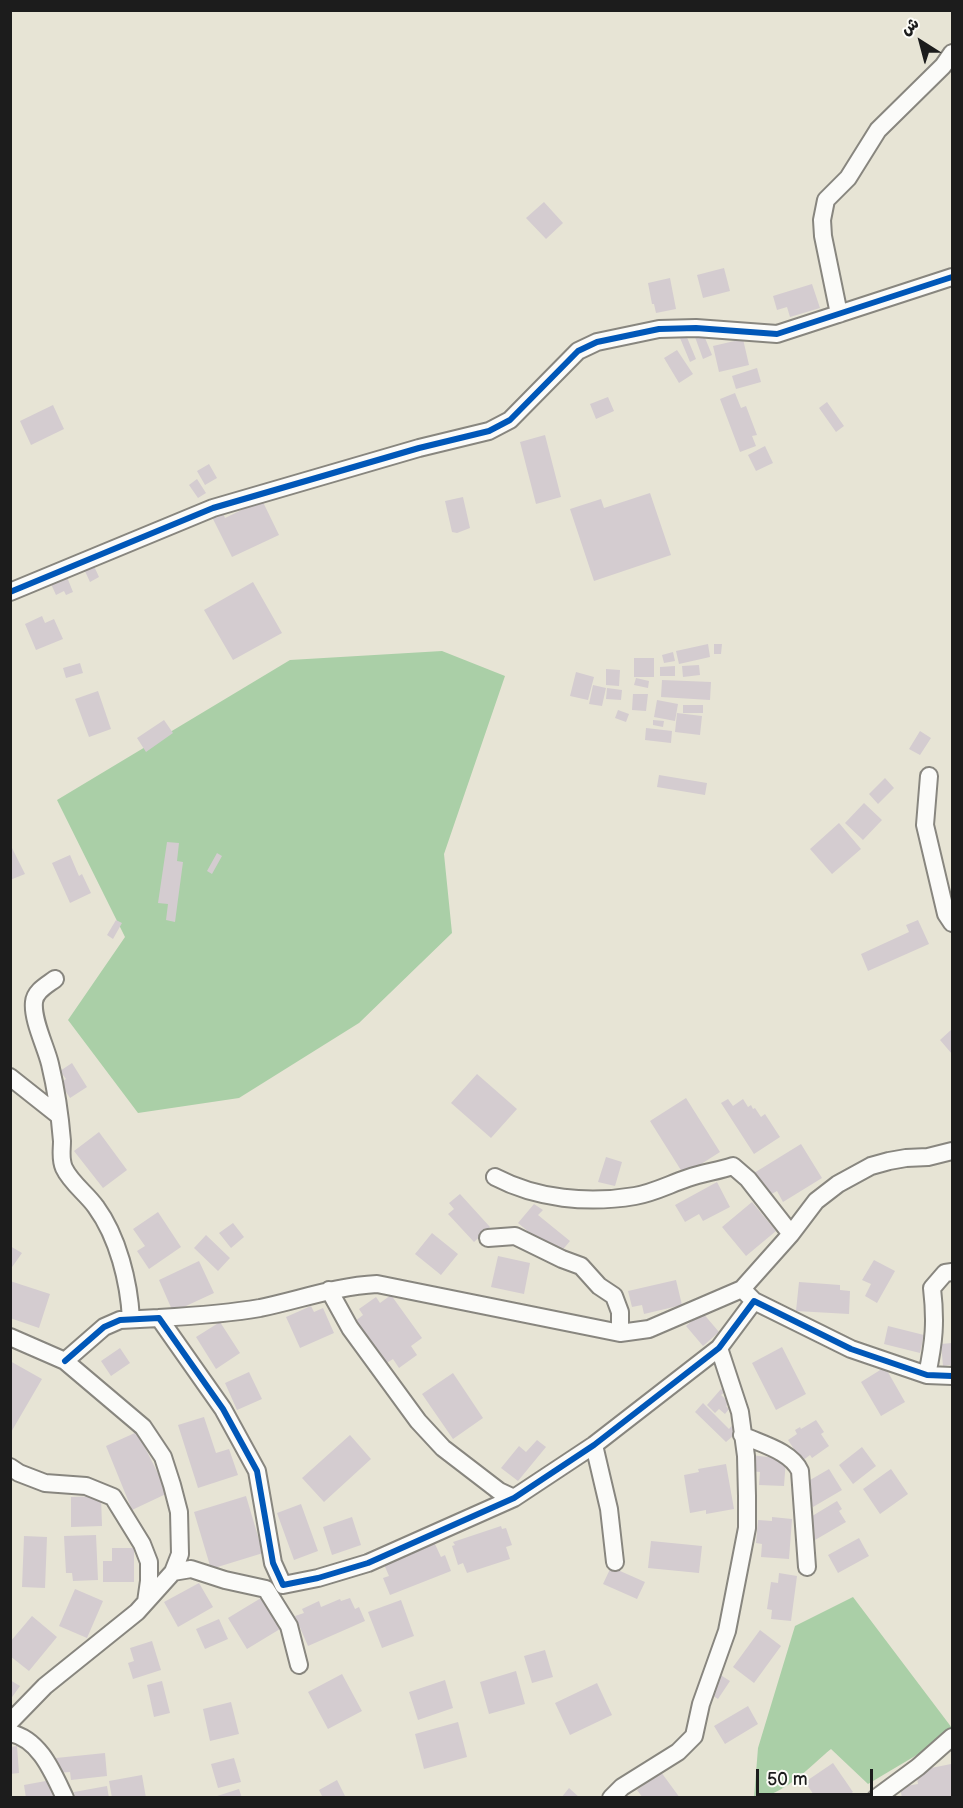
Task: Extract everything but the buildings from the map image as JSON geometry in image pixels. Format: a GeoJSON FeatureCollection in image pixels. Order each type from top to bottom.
{"type":"FeatureCollection","features":[{"type":"Feature","properties":{"kind":"street"},"geometry":{"type":"LineString","coordinates":[[839,314],[823,236],[822,220],[826,200],[848,178],[878,130],[943,66],[952,53]]}},
{"type":"Feature","properties":{"kind":"street"},"geometry":{"type":"LineString","coordinates":[[10,592],[213,508],[419,448],[489,431],[510,420],[578,351],[597,342],[659,329],[696,327],[777,334],[952,278]]}},
{"type":"Feature","properties":{"kind":"street"},"geometry":{"type":"LineString","coordinates":[[929,776],[925,825],[946,914],[952,923]]}},
{"type":"Feature","properties":{"kind":"street"},"geometry":{"type":"LineString","coordinates":[[55,979],[41,990],[34,1002],[36,1017],[51,1066],[62,1143],[62,1162],[64,1170],[87,1195],[107,1223],[124,1276],[131,1319]]}},
{"type":"Feature","properties":{"kind":"street"},"geometry":{"type":"LineString","coordinates":[[10,1077],[58,1115]]}},
{"type":"Feature","properties":{"kind":"street"},"geometry":{"type":"LineString","coordinates":[[159,1318],[223,1409],[257,1471],[273,1563],[283,1585],[318,1578],[368,1563],[514,1498],[594,1445],[719,1348],[748,1295],[816,1201],[838,1184],[871,1166],[897,1159],[928,1157],[952,1151]]}},
{"type":"Feature","properties":{"kind":"street"},"geometry":{"type":"LineString","coordinates":[[495,1177],[513,1186],[552,1197],[581,1199],[635,1196],[733,1166],[748,1179],[791,1234]]}},
{"type":"Feature","properties":{"kind":"street"},"geometry":{"type":"LineString","coordinates":[[488,1238],[515,1236],[540,1250],[581,1266],[599,1286],[614,1296],[620,1312],[620,1333]]}},
{"type":"Feature","properties":{"kind":"street"},"geometry":{"type":"LineString","coordinates":[[927,1376],[934,1341],[932,1288],[945,1273],[952,1272]]}},
{"type":"Feature","properties":{"kind":"street"},"geometry":{"type":"LineString","coordinates":[[65,1360],[104,1327],[120,1320],[213,1316],[261,1308],[350,1285],[377,1284],[620,1333],[649,1329],[748,1295],[851,1349],[927,1376],[952,1377]]}},
{"type":"Feature","properties":{"kind":"street"},"geometry":{"type":"LineString","coordinates":[[329,1290],[350,1328],[418,1421],[443,1448],[498,1491],[514,1498]]}},
{"type":"Feature","properties":{"kind":"street"},"geometry":{"type":"LineString","coordinates":[[10,1337],[65,1360],[143,1427],[163,1457],[172,1485],[179,1519],[180,1554],[172,1572],[137,1612],[45,1686],[10,1722]]}},
{"type":"Feature","properties":{"kind":"street"},"geometry":{"type":"LineString","coordinates":[[611,1797],[622,1787],[678,1752],[694,1736],[701,1704],[727,1631],[741,1565],[747,1517],[746,1456],[740,1412],[719,1348]]}},
{"type":"Feature","properties":{"kind":"street"},"geometry":{"type":"LineString","coordinates":[[742,1435],[787,1455],[796,1463],[800,1471],[807,1567]]}},
{"type":"Feature","properties":{"kind":"street"},"geometry":{"type":"LineString","coordinates":[[594,1445],[609,1509],[615,1562]]}},
{"type":"Feature","properties":{"kind":"street"},"geometry":{"type":"LineString","coordinates":[[10,1467],[45,1483],[86,1486],[113,1497],[142,1544],[149,1562],[146,1602]]}},
{"type":"Feature","properties":{"kind":"street"},"geometry":{"type":"LineString","coordinates":[[172,1572],[191,1569],[225,1580],[266,1588],[289,1626],[299,1665]]}},
{"type":"Feature","properties":{"kind":"street"},"geometry":{"type":"LineString","coordinates":[[10,1733],[22,1735],[35,1746],[65,1797]]}},
{"type":"Feature","properties":{"kind":"street"},"geometry":{"type":"LineString","coordinates":[[876,1797],[918,1767],[952,1737]]}},
{"type":"Feature","properties":{"kind":"green space"},"geometry":{"type":"Polygon","coordinates":[[[442,651],[505,676],[444,854],[452,933],[359,1023],[239,1098],[138,1113],[68,1020],[125,937],[57,800],[290,660],[442,651]]]}},
{"type":"Feature","properties":{"kind":"green space"},"geometry":{"type":"Polygon","coordinates":[[[853,1597],[952,1728],[952,1734],[868,1784],[831,1749],[786,1787],[754,1798],[758,1748],[795,1626],[853,1597]]]}},
{"type":"Feature","properties":{"kind":"cycle path"},"geometry":{"type":"LineString","coordinates":[[10,592],[213,508],[419,448],[489,431],[510,420],[578,351],[597,342],[659,329],[696,328],[777,334],[952,277]]}},
{"type":"Feature","properties":{"kind":"cycle path"},"geometry":{"type":"LineString","coordinates":[[65,1361],[104,1327],[120,1320],[159,1318],[223,1409],[257,1471],[273,1563],[283,1585],[318,1578],[368,1563],[514,1498],[594,1445],[719,1348],[754,1301],[851,1349],[927,1375],[952,1376]]}}]}
